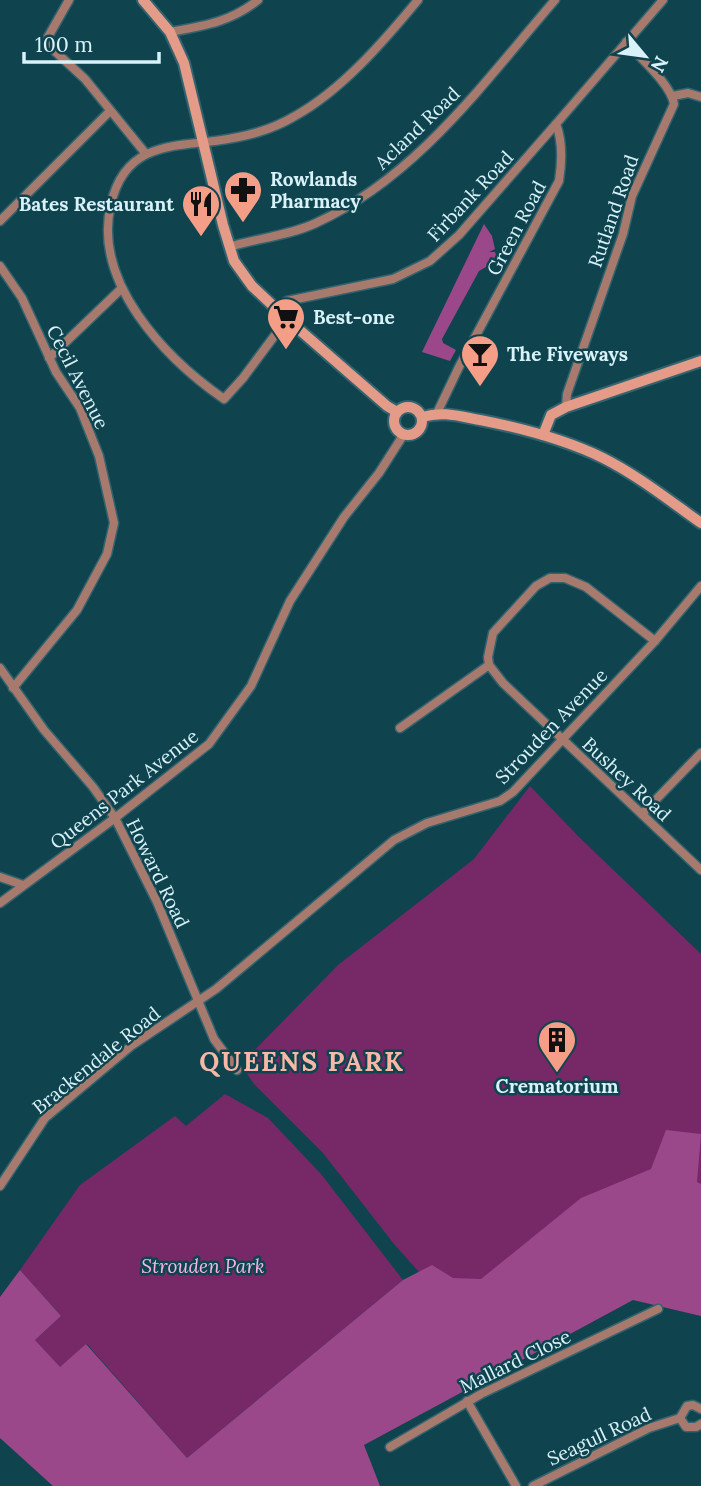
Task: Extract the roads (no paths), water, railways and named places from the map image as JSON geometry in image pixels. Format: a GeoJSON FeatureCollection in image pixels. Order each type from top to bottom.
{"type":"FeatureCollection","features":[{"type":"Feature","properties":{"kind":"main road"},"geometry":{"type":"LineString","coordinates":[[143,0],[170,32],[184,63],[234,261],[252,286],[275,308],[397,412]]}},
{"type":"Feature","properties":{"kind":"main road"},"geometry":{"type":"LineString","coordinates":[[543,435],[551,415],[566,407],[701,361]]}},
{"type":"Feature","properties":{"kind":"main road"},"geometry":{"type":"LineString","coordinates":[[412,407],[418,410],[422,417],[422,425],[418,431],[404,434],[394,425],[397,412],[402,408],[412,407]]}},
{"type":"Feature","properties":{"kind":"main road"},"geometry":{"type":"LineString","coordinates":[[422,417],[438,413],[496,423],[543,435],[606,459],[701,523]]}},
{"type":"Feature","properties":{"kind":"street"},"geometry":{"type":"LineString","coordinates":[[69,0],[48,37],[48,45],[85,79],[146,155]]}},
{"type":"Feature","properties":{"kind":"street"},"geometry":{"type":"LineString","coordinates":[[170,32],[218,23],[242,13],[258,0]]}},
{"type":"Feature","properties":{"kind":"street"},"geometry":{"type":"LineString","coordinates":[[287,319],[252,367],[224,399],[187,370],[165,348],[121,289],[111,259],[108,215],[117,183],[128,167],[146,155],[178,145],[257,134],[321,101],[352,72],[418,0]]}},
{"type":"Feature","properties":{"kind":"street","name":"Acland Road"},"geometry":{"type":"LineString","coordinates":[[229,247],[291,233],[340,210],[391,178],[455,115],[555,0]]}},
{"type":"Feature","properties":{"kind":"street"},"geometry":{"type":"LineString","coordinates":[[556,124],[663,0]]}},
{"type":"Feature","properties":{"kind":"street"},"geometry":{"type":"LineString","coordinates":[[626,42],[673,96],[688,93],[701,97]]}},
{"type":"Feature","properties":{"kind":"street","name":"Rutland Road"},"geometry":{"type":"LineString","coordinates":[[566,407],[575,371],[623,234],[632,196],[674,104],[673,96]]}},
{"type":"Feature","properties":{"kind":"street"},"geometry":{"type":"LineString","coordinates":[[0,221],[110,111]]}},
{"type":"Feature","properties":{"kind":"street","name":"Firbank Road"},"geometry":{"type":"LineString","coordinates":[[275,308],[286,301],[393,279],[430,261],[459,235],[556,124]]}},
{"type":"Feature","properties":{"kind":"street","name":"Green Road"},"geometry":{"type":"LineString","coordinates":[[438,413],[459,367],[559,181],[561,151],[556,124]]}},
{"type":"Feature","properties":{"kind":"street","name":"Cecil Avenue"},"geometry":{"type":"LineString","coordinates":[[0,266],[22,298],[49,358],[80,408],[99,456],[114,523],[107,554],[77,610],[13,688]]}},
{"type":"Feature","properties":{"kind":"street"},"geometry":{"type":"LineString","coordinates":[[49,358],[121,289]]}},
{"type":"Feature","properties":{"kind":"street","name":"Queens Park Avenue"},"geometry":{"type":"LineString","coordinates":[[0,903],[209,744],[233,715],[251,686],[290,601],[344,517],[379,473],[404,434]]}},
{"type":"Feature","properties":{"kind":"street"},"geometry":{"type":"LineString","coordinates":[[400,728],[489,665],[493,633],[536,586],[550,578],[565,578],[586,587],[654,641]]}},
{"type":"Feature","properties":{"kind":"street","name":"Strouden Avenue"},"geometry":{"type":"LineString","coordinates":[[197,1000],[216,989],[394,840],[427,823],[500,801],[513,792],[654,641],[701,586]]}},
{"type":"Feature","properties":{"kind":"street","name":"Bushey Road"},"geometry":{"type":"LineString","coordinates":[[489,665],[503,683],[701,870]]}},
{"type":"Feature","properties":{"kind":"street","name":"Howard Road"},"geometry":{"type":"LineString","coordinates":[[0,667],[44,730],[93,787],[115,818],[158,902],[197,1000]]}},
{"type":"Feature","properties":{"kind":"street"},"geometry":{"type":"LineString","coordinates":[[642,814],[701,753]]}},
{"type":"Feature","properties":{"kind":"street"},"geometry":{"type":"LineString","coordinates":[[0,877],[23,885]]}},
{"type":"Feature","properties":{"kind":"street"},"geometry":{"type":"LineString","coordinates":[[197,1000],[214,1039],[237,1070]]}},
{"type":"Feature","properties":{"kind":"street","name":"Brackendale Road"},"geometry":{"type":"LineString","coordinates":[[0,1186],[45,1118],[131,1046],[197,1000]]}},
{"type":"Feature","properties":{"kind":"street","name":"Mallard Close"},"geometry":{"type":"LineString","coordinates":[[390,1447],[467,1401],[658,1309]]}},
{"type":"Feature","properties":{"kind":"street"},"geometry":{"type":"LineString","coordinates":[[467,1401],[516,1486]]}},
{"type":"Feature","properties":{"kind":"street","name":"Seagull Road"},"geometry":{"type":"LineString","coordinates":[[533,1486],[649,1428],[680,1418],[687,1406],[693,1405],[701,1409]]}},
{"type":"Feature","properties":{"kind":"street","name":"Seagull Road"},"geometry":{"type":"LineString","coordinates":[[680,1418],[686,1427],[701,1424]]}},
{"type":"Feature","properties":{"kind":"place","name":"Rowlands Pharmacy"},"geometry":{"type":"Point","coordinates":[243,224]}},
{"type":"Feature","properties":{"kind":"place","name":"Bates Restaurant"},"geometry":{"type":"Point","coordinates":[201,238]}},
{"type":"Feature","properties":{"kind":"place","name":"Best-one"},"geometry":{"type":"Point","coordinates":[286,351]}},
{"type":"Feature","properties":{"kind":"place","name":"The Fiveways"},"geometry":{"type":"Point","coordinates":[480,388]}},
{"type":"Feature","properties":{"kind":"place","name":"Crematorium"},"geometry":{"type":"Point","coordinates":[557,1074]}},
{"type":"Feature","properties":{"kind":"district","name":"QUEENS PARK"},"geometry":{"type":"Point","coordinates":[302,1062]}},
{"type":"Feature","properties":{"kind":"park label","name":"Strouden Park"},"geometry":{"type":"Point","coordinates":[203,1266]}}]}
